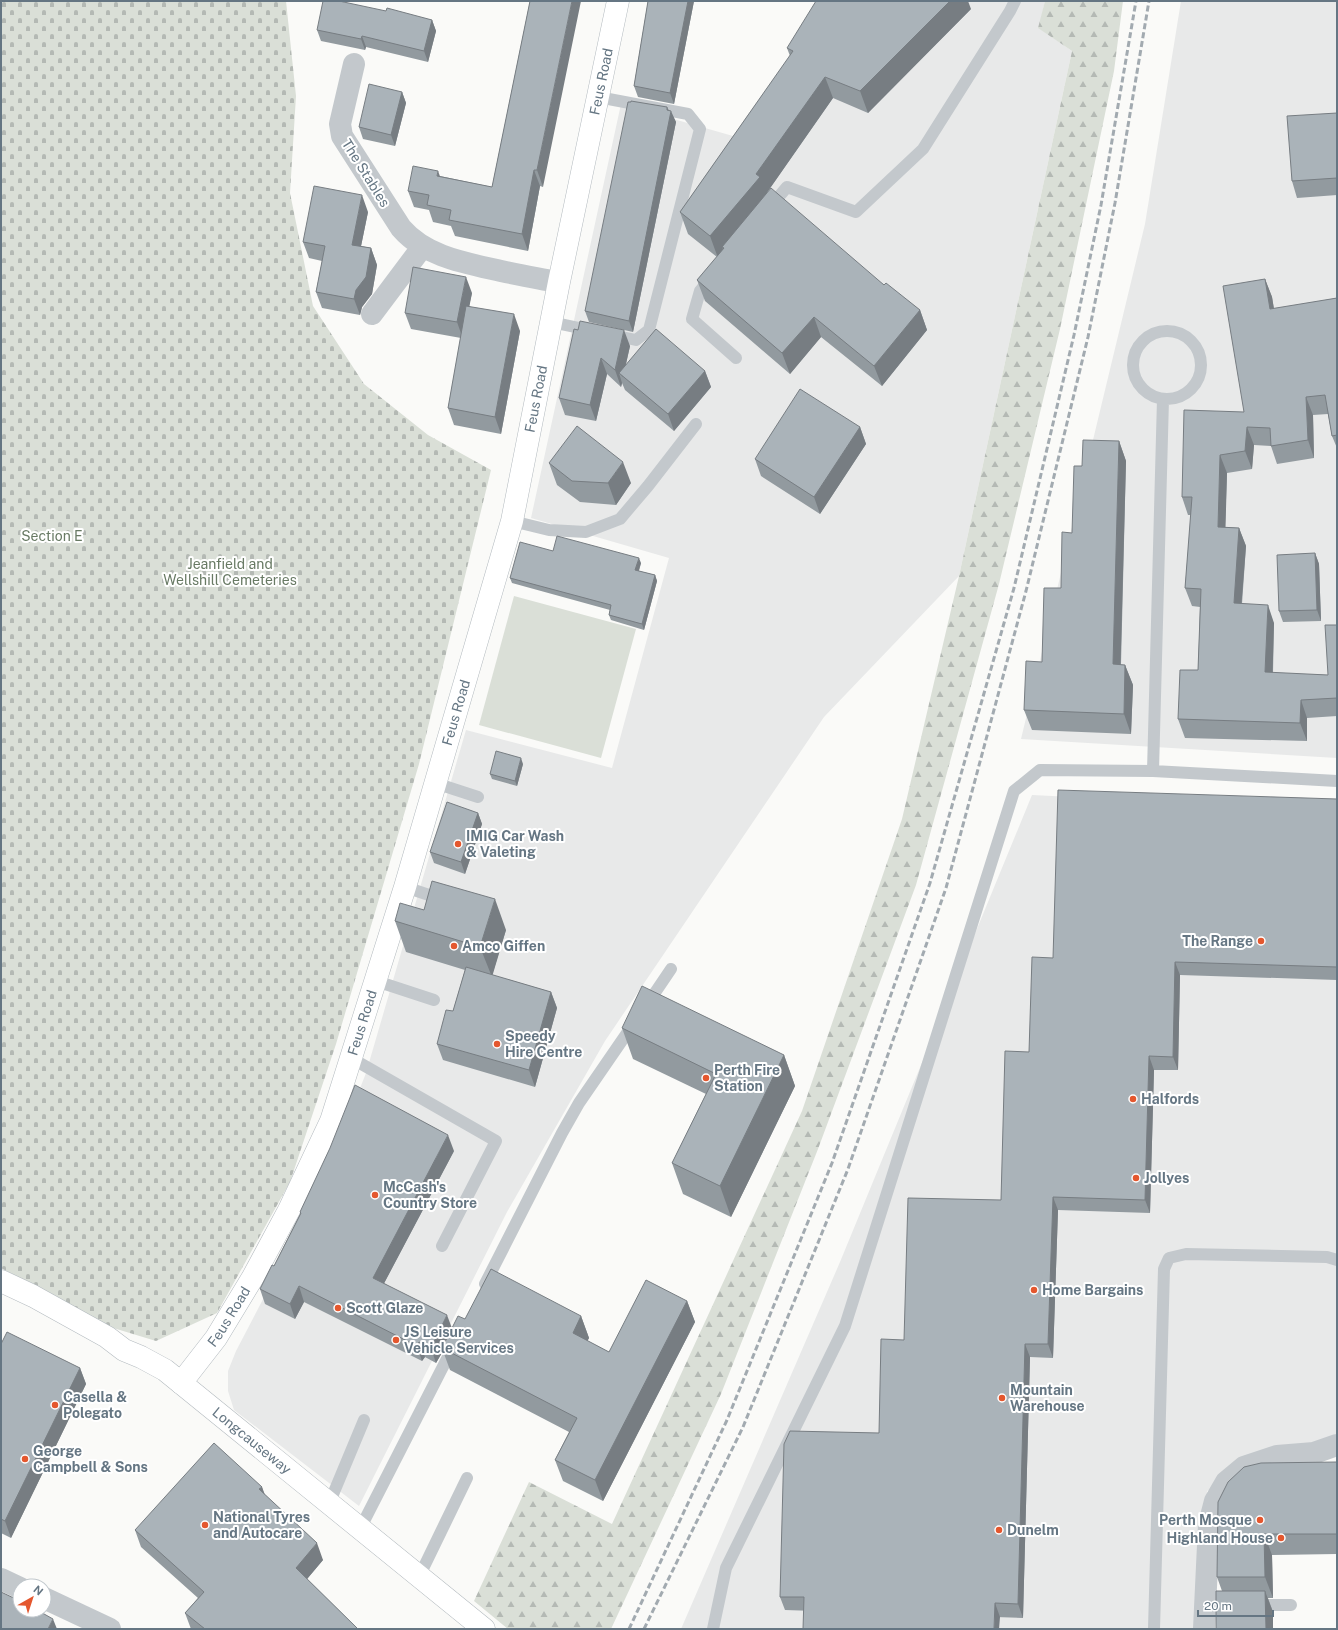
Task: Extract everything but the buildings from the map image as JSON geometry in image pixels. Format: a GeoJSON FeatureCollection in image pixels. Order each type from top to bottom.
{"type":"FeatureCollection","features":[{"type":"Feature","properties":{"kind":"street","name":"Feus Road"},"geometry":{"type":"LineString","coordinates":[[181,1383],[216,1338],[253,1277],[289,1210],[331,1122],[376,981],[512,521],[559,282],[618,1]]}},
{"type":"Feature","properties":{"kind":"street","name":"The Stables"},"geometry":{"type":"LineString","coordinates":[[354,64],[340,124],[342,136],[401,228],[410,239],[453,260],[559,282]]}},
{"type":"Feature","properties":{"kind":"street"},"geometry":{"type":"LineString","coordinates":[[372,314],[422,246]]}},
{"type":"Feature","properties":{"kind":"street","name":"Longcauseway"},"geometry":{"type":"LineString","coordinates":[[1,1281],[33,1296],[107,1337],[124,1350],[165,1370],[484,1629]]}},
{"type":"Feature","properties":{"kind":"street"},"geometry":{"type":"LineString","coordinates":[[1204,1629],[1213,1605],[1209,1524],[1215,1501],[1226,1482],[1244,1467],[1277,1456],[1314,1453],[1337,1445]]}},
{"type":"Feature","properties":{"kind":"street"},"geometry":{"type":"LineString","coordinates":[[1,1579],[12,1584]]}},
{"type":"Feature","properties":{"kind":"street"},"geometry":{"type":"LineString","coordinates":[[52,1602],[110,1629]]}},
{"type":"Feature","properties":{"kind":"lane"},"geometry":{"type":"LineString","coordinates":[[761,218],[786,187],[856,212],[923,149],[1015,1]]}},
{"type":"Feature","properties":{"kind":"lane"},"geometry":{"type":"LineString","coordinates":[[551,322],[636,340],[649,330],[700,129],[688,114],[598,96]]}},
{"type":"Feature","properties":{"kind":"lane"},"geometry":{"type":"LineString","coordinates":[[720,267],[700,291],[692,319],[736,358]]}},
{"type":"Feature","properties":{"kind":"lane"},"geometry":{"type":"LineString","coordinates":[[1165,331],[1175,332],[1190,341],[1197,350],[1201,361],[1200,369],[1197,380],[1192,389],[1182,396],[1163,399],[1151,395],[1142,388],[1136,380],[1132,362],[1136,350],[1143,340],[1154,334],[1165,331]]}},
{"type":"Feature","properties":{"kind":"lane"},"geometry":{"type":"LineString","coordinates":[[1153,771],[1163,399]]}},
{"type":"Feature","properties":{"kind":"lane"},"geometry":{"type":"LineString","coordinates":[[512,521],[549,530],[586,532],[620,519],[648,486],[696,424]]}},
{"type":"Feature","properties":{"kind":"lane"},"geometry":{"type":"LineString","coordinates":[[713,1629],[726,1568],[845,1326],[1014,791],[1040,770],[1153,771],[1337,781]]}},
{"type":"Feature","properties":{"kind":"lane"},"geometry":{"type":"LineString","coordinates":[[435,783],[478,797]]}},
{"type":"Feature","properties":{"kind":"lane"},"geometry":{"type":"LineString","coordinates":[[405,887],[435,897]]}},
{"type":"Feature","properties":{"kind":"lane"},"geometry":{"type":"LineString","coordinates":[[480,1296],[562,1133],[579,1103],[671,969]]}},
{"type":"Feature","properties":{"kind":"lane"},"geometry":{"type":"LineString","coordinates":[[376,981],[434,1000]]}},
{"type":"Feature","properties":{"kind":"lane"},"geometry":{"type":"LineString","coordinates":[[351,1058],[496,1141],[442,1246]]}},
{"type":"Feature","properties":{"kind":"lane"},"geometry":{"type":"LineString","coordinates":[[1154,1629],[1164,1269],[1170,1258],[1186,1254],[1327,1257],[1337,1260]]}},
{"type":"Feature","properties":{"kind":"lane"},"geometry":{"type":"LineString","coordinates":[[360,1529],[458,1338]]}},
{"type":"Feature","properties":{"kind":"lane"},"geometry":{"type":"LineString","coordinates":[[329,1504],[364,1420]]}},
{"type":"Feature","properties":{"kind":"lane"},"geometry":{"type":"LineString","coordinates":[[419,1577],[467,1478]]}},
{"type":"Feature","properties":{"kind":"lane"},"geometry":{"type":"LineString","coordinates":[[1244,1605],[1291,1605]]}},
{"type":"Feature","properties":{"kind":"shaded area"},"geometry":{"type":"Polygon","coordinates":[[[826,1],[1045,1],[1039,28],[1072,51],[959,576],[824,717],[605,1041],[507,1212],[359,1506],[234,1410],[228,1391],[228,1371],[236,1351],[321,1188],[366,1073],[466,730],[612,768],[669,558],[531,518],[621,104],[747,140],[766,89],[789,78],[826,1]]]}},
{"type":"Feature","properties":{"kind":"shaded area"},"geometry":{"type":"Polygon","coordinates":[[[1181,1],[1337,1],[1337,758],[1021,739],[1145,224],[1181,1]]]}},
{"type":"Feature","properties":{"kind":"shaded area"},"geometry":{"type":"Polygon","coordinates":[[[1032,795],[1337,810],[1337,1442],[1282,1454],[1207,1491],[1202,1629],[681,1629],[840,1262],[1032,795]]]}},
{"type":"Feature","properties":{"kind":"green space","name":"Jeanfield and Wellshill Cemeteries"},"geometry":{"type":"Polygon","coordinates":[[[1,1],[286,1],[296,96],[290,193],[313,306],[364,384],[428,435],[491,470],[419,764],[336,1044],[290,1182],[217,1313],[156,1341],[110,1327],[1,1268],[1,1]]]}},
{"type":"Feature","properties":{"kind":"green space"},"geometry":{"type":"Polygon","coordinates":[[[1045,1],[1123,1],[1114,71],[1060,329],[999,584],[916,885],[818,1149],[721,1394],[611,1629],[508,1629],[474,1601],[529,1482],[612,1524],[802,1111],[902,819],[959,576],[1072,51],[1038,28],[1045,1]]]}},
{"type":"Feature","properties":{"kind":"green space"},"geometry":{"type":"Polygon","coordinates":[[[514,596],[636,629],[601,758],[479,725],[514,596]]]}},
{"type":"Feature","properties":{"kind":"railway"},"geometry":{"type":"LineString","coordinates":[[629,1629],[727,1420],[832,1163],[930,883],[1014,588],[1074,335],[1101,205],[1136,1]]}},
{"type":"Feature","properties":{"kind":"railway"},"geometry":{"type":"LineString","coordinates":[[644,1629],[743,1427],[848,1169],[946,888],[1026,591],[1088,337],[1115,203],[1149,1]]}},
{"type":"Feature","properties":{"kind":"place","name":"IMIG Car Wash & Valeting"},"geometry":{"type":"Point","coordinates":[458,844]}},
{"type":"Feature","properties":{"kind":"place","name":"The Range"},"geometry":{"type":"Point","coordinates":[1261,941]}},
{"type":"Feature","properties":{"kind":"place","name":"Amco Giffen"},"geometry":{"type":"Point","coordinates":[454,946]}},
{"type":"Feature","properties":{"kind":"place","name":"Speedy Hire Centre"},"geometry":{"type":"Point","coordinates":[497,1044]}},
{"type":"Feature","properties":{"kind":"place","name":"Perth Fire Station"},"geometry":{"type":"Point","coordinates":[706,1078]}},
{"type":"Feature","properties":{"kind":"place","name":"Halfords"},"geometry":{"type":"Point","coordinates":[1133,1099]}},
{"type":"Feature","properties":{"kind":"place","name":"Jollyes"},"geometry":{"type":"Point","coordinates":[1136,1178]}},
{"type":"Feature","properties":{"kind":"place","name":"McCash's Country Store"},"geometry":{"type":"Point","coordinates":[375,1195]}},
{"type":"Feature","properties":{"kind":"place","name":"Home Bargains"},"geometry":{"type":"Point","coordinates":[1034,1290]}},
{"type":"Feature","properties":{"kind":"place","name":"Scott Glaze"},"geometry":{"type":"Point","coordinates":[338,1308]}},
{"type":"Feature","properties":{"kind":"place","name":"JS Leisure Vehicle Services"},"geometry":{"type":"Point","coordinates":[396,1340]}},
{"type":"Feature","properties":{"kind":"place","name":"Mountain Warehouse"},"geometry":{"type":"Point","coordinates":[1002,1398]}},
{"type":"Feature","properties":{"kind":"place","name":"Casella & Polegato"},"geometry":{"type":"Point","coordinates":[55,1405]}},
{"type":"Feature","properties":{"kind":"place","name":"George Campbell & Sons"},"geometry":{"type":"Point","coordinates":[25,1459]}},
{"type":"Feature","properties":{"kind":"place","name":"Perth Mosque"},"geometry":{"type":"Point","coordinates":[1260,1520]}},
{"type":"Feature","properties":{"kind":"place","name":"National Tyres and Autocare"},"geometry":{"type":"Point","coordinates":[205,1525]}},
{"type":"Feature","properties":{"kind":"place","name":"Dunelm"},"geometry":{"type":"Point","coordinates":[999,1530]}},
{"type":"Feature","properties":{"kind":"place","name":"Highland House"},"geometry":{"type":"Point","coordinates":[1281,1538]}},
{"type":"Feature","properties":{"kind":"park label","name":"Section E"},"geometry":{"type":"Point","coordinates":[52,536]}}]}
